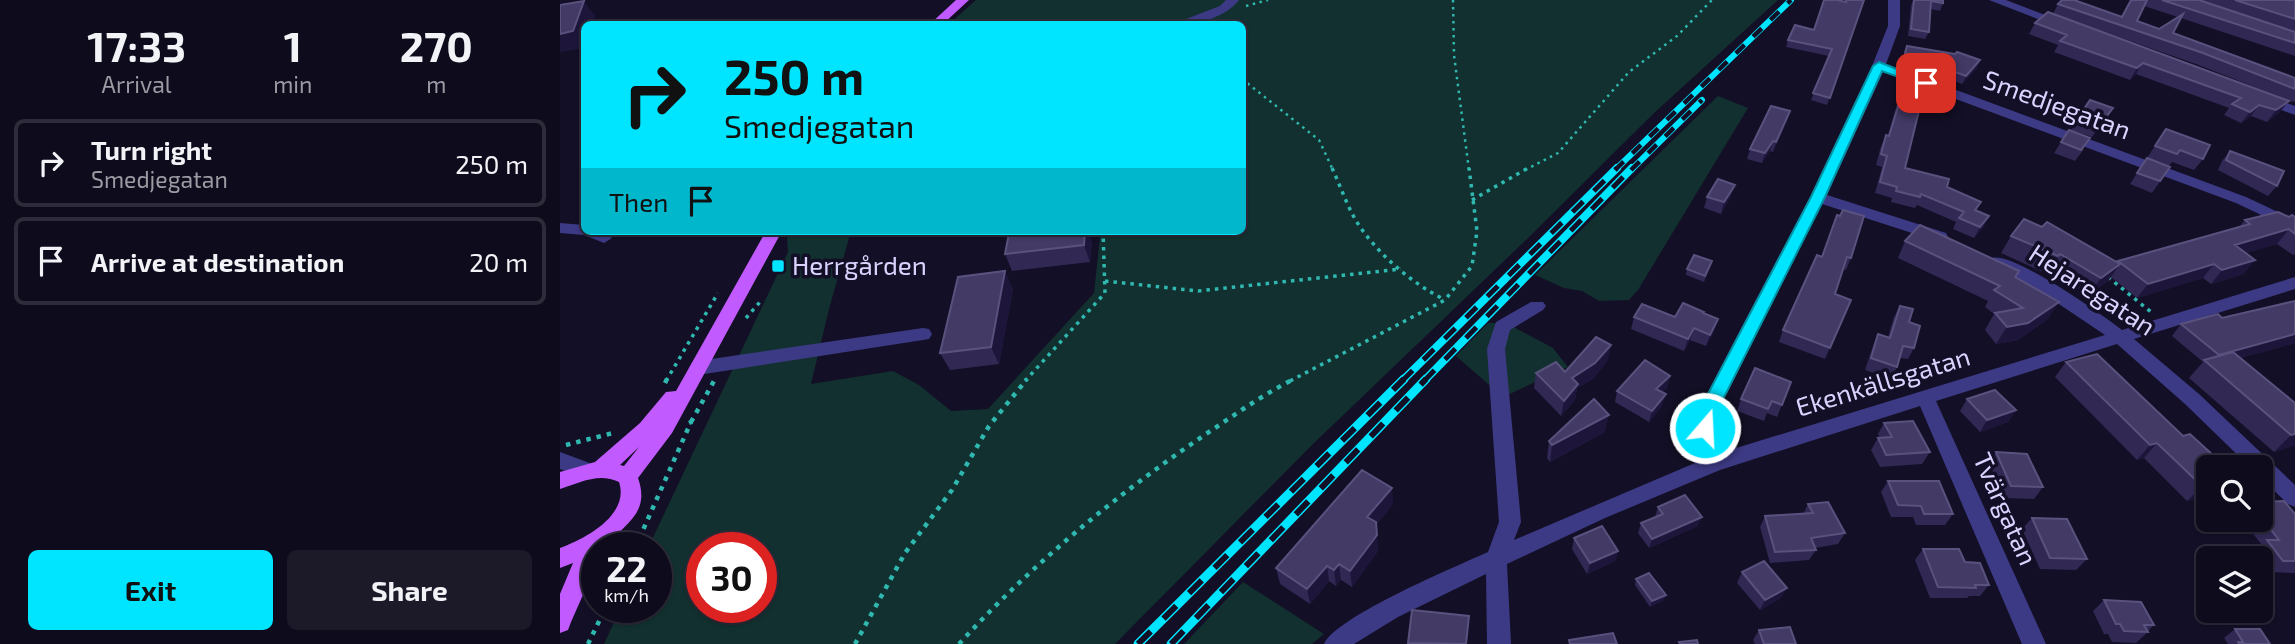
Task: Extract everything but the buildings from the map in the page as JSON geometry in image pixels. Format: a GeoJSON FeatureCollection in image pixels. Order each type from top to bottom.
{"type":"FeatureCollection","features":[{"type":"Feature","properties":{"kind":"main road"},"geometry":{"type":"LineString","coordinates":[[939,21],[963,0]]}},
{"type":"Feature","properties":{"kind":"main road"},"geometry":{"type":"LineString","coordinates":[[627,477],[665,428],[772,235]]}},
{"type":"Feature","properties":{"kind":"main road"},"geometry":{"type":"LineString","coordinates":[[594,471],[647,428],[698,368]]}},
{"type":"Feature","properties":{"kind":"main road"},"geometry":{"type":"LineString","coordinates":[[560,481],[594,471],[616,471],[627,477],[632,491],[628,509],[607,532]]}},
{"type":"Feature","properties":{"kind":"main road"},"geometry":{"type":"LineString","coordinates":[[560,558],[581,548]]}},
{"type":"Feature","properties":{"kind":"main road"},"geometry":{"type":"LineString","coordinates":[[560,622],[581,570]]}},
{"type":"Feature","properties":{"kind":"street"},"geometry":{"type":"LineString","coordinates":[[1188,21],[1224,9],[1234,0]]}},
{"type":"Feature","properties":{"kind":"street"},"geometry":{"type":"LineString","coordinates":[[1713,465],[1705,428],[1707,413],[1818,197],[1879,66],[1894,26],[1894,0]]}},
{"type":"Feature","properties":{"kind":"street"},"geometry":{"type":"LineString","coordinates":[[1995,0],[2073,28]]}},
{"type":"Feature","properties":{"kind":"street"},"geometry":{"type":"LineString","coordinates":[[1196,18],[1205,1]]}},
{"type":"Feature","properties":{"kind":"street","name":"Smedjegatan"},"geometry":{"type":"LineString","coordinates":[[1879,66],[2241,200],[2295,226]]}},
{"type":"Feature","properties":{"kind":"street"},"geometry":{"type":"LineString","coordinates":[[2248,92],[2295,111]]}},
{"type":"Feature","properties":{"kind":"street"},"geometry":{"type":"LineString","coordinates":[[1818,197],[1896,220],[1955,243]]}},
{"type":"Feature","properties":{"kind":"street"},"geometry":{"type":"LineString","coordinates":[[560,228],[581,231]]}},
{"type":"Feature","properties":{"kind":"street","name":"Hejaregatan"},"geometry":{"type":"LineString","coordinates":[[1977,253],[2058,294],[2153,362],[2295,498]]}},
{"type":"Feature","properties":{"kind":"street","name":"Ekenkällsgatan"},"geometry":{"type":"LineString","coordinates":[[1336,644],[1376,618],[1496,558],[1713,465],[1925,396],[2295,284]]}},
{"type":"Feature","properties":{"kind":"street"},"geometry":{"type":"LineString","coordinates":[[1499,644],[1496,558],[1510,522],[1502,385],[1496,349],[1502,326],[1538,306]]}},
{"type":"Feature","properties":{"kind":"street"},"geometry":{"type":"LineString","coordinates":[[698,368],[923,334]]}},
{"type":"Feature","properties":{"kind":"street","name":"Tvärgatan"},"geometry":{"type":"LineString","coordinates":[[1925,396],[2034,644]]}},
{"type":"Feature","properties":{"kind":"street"},"geometry":{"type":"LineString","coordinates":[[560,460],[594,471]]}},
{"type":"Feature","properties":{"kind":"path"},"geometry":{"type":"LineString","coordinates":[[959,644],[991,609],[1039,564],[1155,469],[1268,392],[1407,322],[1445,299],[1472,266],[1477,231],[1454,55],[1453,0]]}},
{"type":"Feature","properties":{"kind":"path"},"geometry":{"type":"LineString","coordinates":[[1472,200],[1496,184],[1558,153],[1629,72],[1677,36],[1712,0]]}},
{"type":"Feature","properties":{"kind":"path"},"geometry":{"type":"LineString","coordinates":[[1246,82],[1319,140],[1355,218],[1371,240],[1421,288],[1445,299]]}},
{"type":"Feature","properties":{"kind":"path"},"geometry":{"type":"LineString","coordinates":[[855,644],[905,553],[952,490],[989,426],[1014,393],[1105,293],[1104,235]]}},
{"type":"Feature","properties":{"kind":"path"},"geometry":{"type":"LineString","coordinates":[[1105,281],[1198,291],[1401,269]]}},
{"type":"Feature","properties":{"kind":"path"},"geometry":{"type":"LineString","coordinates":[[2106,276],[2165,323]]}},
{"type":"Feature","properties":{"kind":"path"},"geometry":{"type":"LineString","coordinates":[[663,387],[723,285]]}},
{"type":"Feature","properties":{"kind":"path"},"geometry":{"type":"LineString","coordinates":[[745,319],[760,302]]}},
{"type":"Feature","properties":{"kind":"path"},"geometry":{"type":"LineString","coordinates":[[642,532],[691,422],[723,364]]}},
{"type":"Feature","properties":{"kind":"path"},"geometry":{"type":"LineString","coordinates":[[665,428],[691,422]]}},
{"type":"Feature","properties":{"kind":"path"},"geometry":{"type":"LineString","coordinates":[[560,447],[615,433]]}},
{"type":"Feature","properties":{"kind":"path"},"geometry":{"type":"LineString","coordinates":[[588,644],[598,623]]}},
{"type":"Feature","properties":{"kind":"green space"},"geometry":{"type":"Polygon","coordinates":[[[976,0],[1778,0],[1653,114],[1312,445],[1115,644],[604,644],[614,623],[672,623],[672,532],[656,532],[788,252],[789,235],[850,235],[811,384],[893,371],[919,385],[951,411],[988,409],[1094,293],[1099,235],[1246,235],[1246,21],[952,21],[976,0]]]}},
{"type":"Feature","properties":{"kind":"green space"},"geometry":{"type":"Polygon","coordinates":[[[1718,96],[1748,108],[1638,290],[1629,300],[1599,301],[1582,291],[1564,288],[1535,275],[1718,96]]]}},
{"type":"Feature","properties":{"kind":"green space"},"geometry":{"type":"Polygon","coordinates":[[[1488,323],[1506,323],[1553,348],[1568,367],[1503,397],[1456,356],[1488,323]]]}},
{"type":"Feature","properties":{"kind":"green space"},"geometry":{"type":"Polygon","coordinates":[[[1243,582],[1324,634],[1312,644],[1184,644],[1243,582]]]}},
{"type":"Feature","properties":{"kind":"railway"},"geometry":{"type":"LineString","coordinates":[[1615,170],[1791,0]]}},
{"type":"Feature","properties":{"kind":"railway"},"geometry":{"type":"LineString","coordinates":[[1631,170],[1702,100]]}},
{"type":"Feature","properties":{"kind":"railway"},"geometry":{"type":"LineString","coordinates":[[1402,381],[1617,168]]}},
{"type":"Feature","properties":{"kind":"railway"},"geometry":{"type":"LineString","coordinates":[[1424,381],[1632,168]]}},
{"type":"Feature","properties":{"kind":"railway"},"geometry":{"type":"LineString","coordinates":[[1138,644],[1404,379]]}},
{"type":"Feature","properties":{"kind":"railway"},"geometry":{"type":"LineString","coordinates":[[1171,644],[1426,379]]}},
{"type":"Feature","properties":{"kind":"place","name":"Herrgården"},"geometry":{"type":"Point","coordinates":[778,266]}},
{"type":"Feature","properties":{"kind":"route"},"geometry":{"type":"LineString","coordinates":[[1705,428],[1707,413],[1818,197],[1879,66],[1926,83]]}}]}
